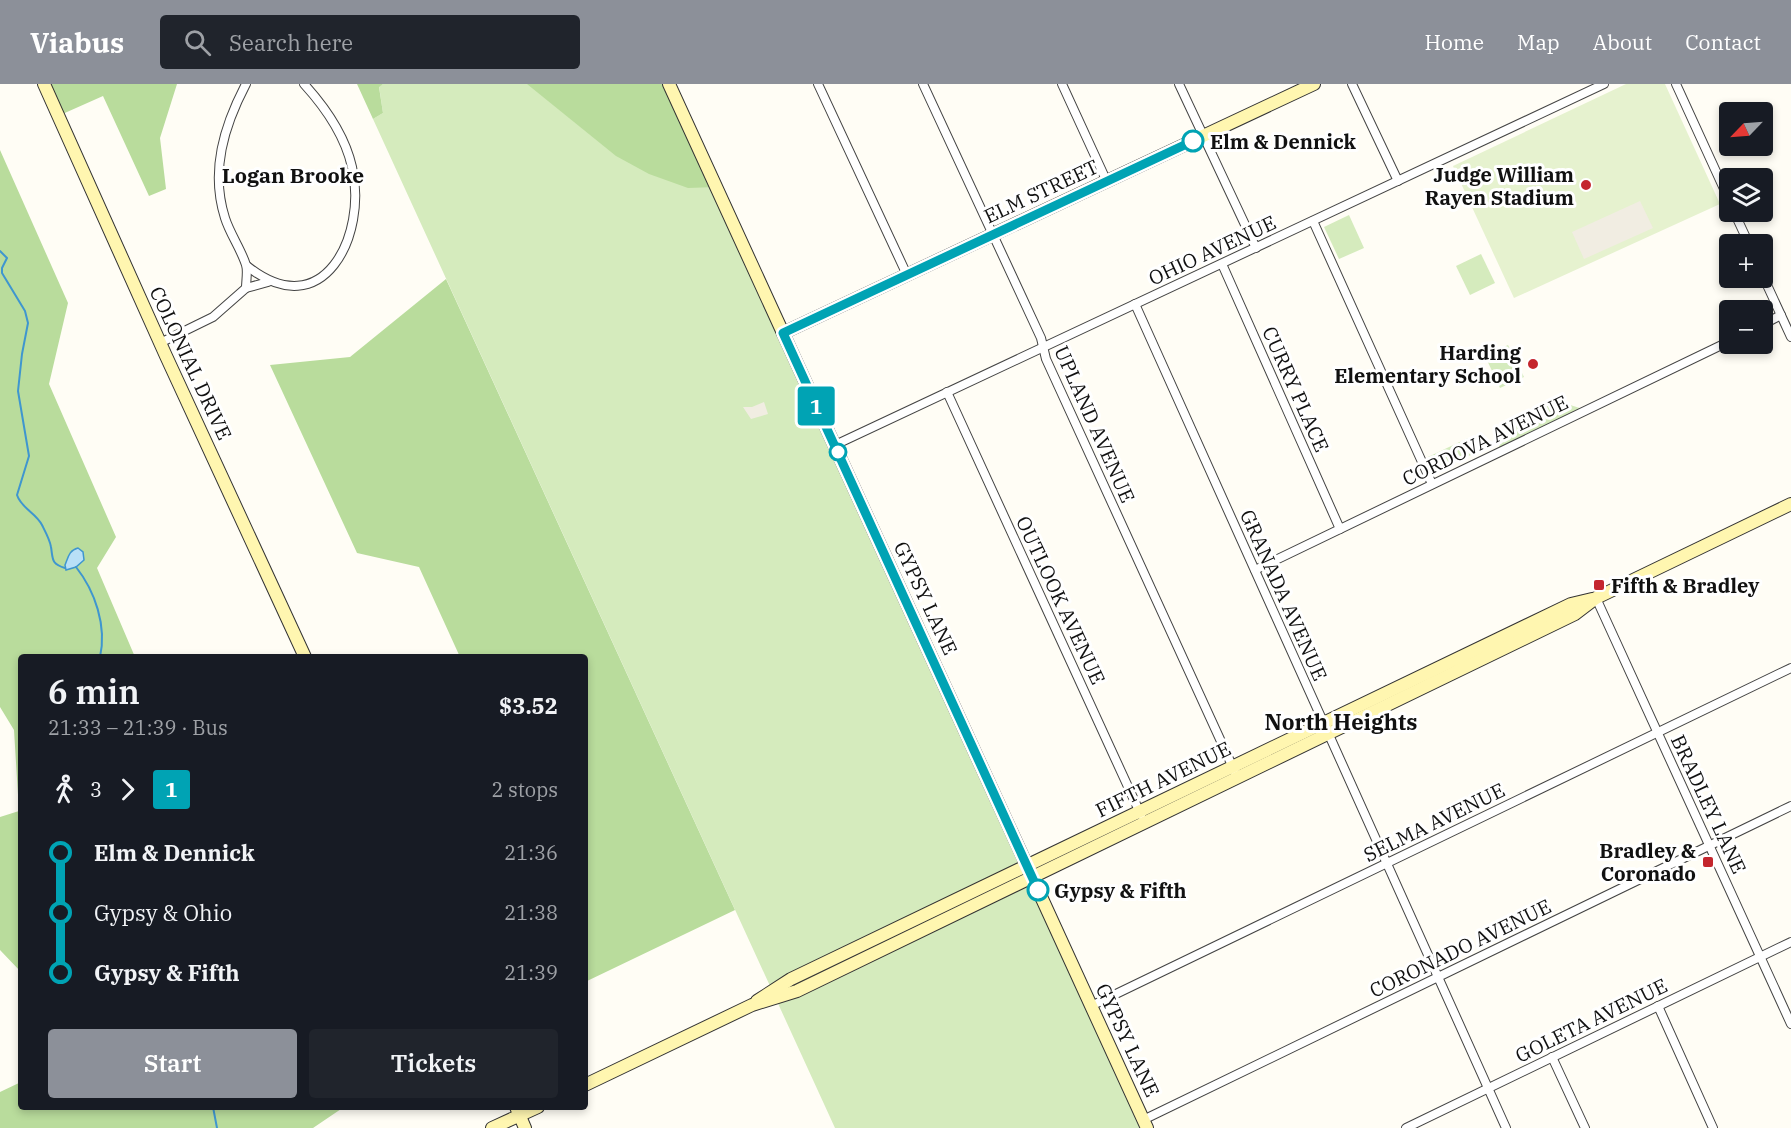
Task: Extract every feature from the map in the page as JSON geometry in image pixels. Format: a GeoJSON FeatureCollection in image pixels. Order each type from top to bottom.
{"type":"FeatureCollection","features":[{"type":"Feature","properties":{"kind":"street","name":"COLONIAL DRIVE"},"geometry":{"type":"LineString","coordinates":[[44,84],[304,654]]}},
{"type":"Feature","properties":{"kind":"street"},"geometry":{"type":"LineString","coordinates":[[246,84],[226,125],[219,170],[220,194],[225,218],[247,266],[246,288]]}},
{"type":"Feature","properties":{"kind":"street"},"geometry":{"type":"LineString","coordinates":[[160,343],[220,313],[246,288],[268,282],[285,285],[310,283],[334,266],[342,253],[354,219],[355,184],[347,150],[326,111],[304,84]]}},
{"type":"Feature","properties":{"kind":"street","name":"GYPSY LANE"},"geometry":{"type":"LineString","coordinates":[[669,84],[1145,1124]]}},
{"type":"Feature","properties":{"kind":"street"},"geometry":{"type":"LineString","coordinates":[[818,84],[907,275]]}},
{"type":"Feature","properties":{"kind":"street","name":"UPLAND AVENUE"},"geometry":{"type":"LineString","coordinates":[[922,84],[1041,338],[1046,359],[1235,772]]}},
{"type":"Feature","properties":{"kind":"street"},"geometry":{"type":"LineString","coordinates":[[1062,84],[1107,182]]}},
{"type":"Feature","properties":{"kind":"street"},"geometry":{"type":"LineString","coordinates":[[1179,84],[1256,248]]}},
{"type":"Feature","properties":{"kind":"street","name":"ELM STREET"},"geometry":{"type":"LineString","coordinates":[[783,333],[1314,84]]}},
{"type":"Feature","properties":{"kind":"street"},"geometry":{"type":"LineString","coordinates":[[1352,84],[1398,181]]}},
{"type":"Feature","properties":{"kind":"street","name":"OHIO AVENUE"},"geometry":{"type":"LineString","coordinates":[[835,446],[1604,84]]}},
{"type":"Feature","properties":{"kind":"street"},"geometry":{"type":"LineString","coordinates":[[1676,84],[1719,178]]}},
{"type":"Feature","properties":{"kind":"street"},"geometry":{"type":"LineString","coordinates":[[1313,221],[1432,484]]}},
{"type":"Feature","properties":{"kind":"street","name":"CURRY PLACE"},"geometry":{"type":"LineString","coordinates":[[1222,264],[1340,529]]}},
{"type":"Feature","properties":{"kind":"street"},"geometry":{"type":"LineString","coordinates":[[247,266],[268,282]]}},
{"type":"Feature","properties":{"kind":"street"},"geometry":{"type":"LineString","coordinates":[[1768,288],[1791,337]]}},
{"type":"Feature","properties":{"kind":"street","name":"GRANADA AVENUE"},"geometry":{"type":"LineString","coordinates":[[1135,304],[1506,1128]]}},
{"type":"Feature","properties":{"kind":"street"},"geometry":{"type":"LineString","coordinates":[[1773,319],[1781,315]]}},
{"type":"Feature","properties":{"kind":"street","name":"CORDOVA AVENUE"},"geometry":{"type":"LineString","coordinates":[[1255,570],[1719,345]]}},
{"type":"Feature","properties":{"kind":"street","name":"OUTLOOK AVENUE"},"geometry":{"type":"LineString","coordinates":[[947,392],[1142,816]]}},
{"type":"Feature","properties":{"kind":"street","name":"FIFTH AVENUE"},"geometry":{"type":"LineString","coordinates":[[588,1084],[752,1005],[796,991],[1142,816],[1326,728],[1575,614],[1596,598],[1791,504]]}},
{"type":"Feature","properties":{"kind":"street","name":"BRADLEY LANE"},"geometry":{"type":"LineString","coordinates":[[1596,598],[1791,1024]]}},
{"type":"Feature","properties":{"kind":"street","name":"SELMA AVENUE"},"geometry":{"type":"LineString","coordinates":[[1091,1006],[1791,668]]}},
{"type":"Feature","properties":{"kind":"street","name":"CORONADO AVENUE"},"geometry":{"type":"LineString","coordinates":[[1145,1124],[1438,976],[1791,806]]}},
{"type":"Feature","properties":{"kind":"street","name":"GOLETA AVENUE"},"geometry":{"type":"LineString","coordinates":[[1406,1128],[1791,942]]}},
{"type":"Feature","properties":{"kind":"street"},"geometry":{"type":"LineString","coordinates":[[1658,1006],[1713,1128]]}},
{"type":"Feature","properties":{"kind":"street"},"geometry":{"type":"LineString","coordinates":[[1552,1057],[1585,1128]]}},
{"type":"Feature","properties":{"kind":"street"},"geometry":{"type":"LineString","coordinates":[[492,1128],[518,1112],[525,1128]]}},
{"type":"Feature","properties":{"kind":"green space"},"geometry":{"type":"Polygon","coordinates":[[[44,84],[177,84],[160,138],[166,189],[149,196],[103,96],[58,116],[44,84]]]}},
{"type":"Feature","properties":{"kind":"green space"},"geometry":{"type":"Polygon","coordinates":[[[357,84],[383,84],[379,87],[383,113],[373,119],[357,84]]]}},
{"type":"Feature","properties":{"kind":"green space"},"geometry":{"type":"Polygon","coordinates":[[[383,84],[669,84],[1027,866],[1571,604],[1033,877],[1147,1128],[835,1128],[373,119],[383,113],[379,86],[383,84]]]}},
{"type":"Feature","properties":{"kind":"green space"},"geometry":{"type":"Polygon","coordinates":[[[527,84],[669,84],[716,187],[688,188],[649,174],[616,156],[527,84]]]}},
{"type":"Feature","properties":{"kind":"green space","name":"Judge William Rayen Stadium"},"geometry":{"type":"Polygon","coordinates":[[[1626,84],[1665,84],[1719,204],[1514,298],[1453,166],[1626,84]]]}},
{"type":"Feature","properties":{"kind":"green space"},"geometry":{"type":"Polygon","coordinates":[[[0,150],[68,303],[49,384],[116,537],[97,568],[134,654],[18,654],[18,795],[14,730],[0,707],[0,150]]]}},
{"type":"Feature","properties":{"kind":"green space"},"geometry":{"type":"Polygon","coordinates":[[[1349,215],[1364,248],[1339,259],[1324,227],[1349,215]]]}},
{"type":"Feature","properties":{"kind":"green space"},"geometry":{"type":"Polygon","coordinates":[[[1481,254],[1495,283],[1470,295],[1456,266],[1481,254]]]}},
{"type":"Feature","properties":{"kind":"green space"},"geometry":{"type":"Polygon","coordinates":[[[446,279],[735,910],[588,981],[588,654],[459,654],[419,567],[357,553],[270,365],[350,357],[446,279]]]}},
{"type":"Feature","properties":{"kind":"green space"},"geometry":{"type":"Polygon","coordinates":[[[1508,345],[1524,377],[1500,388],[1485,356],[1508,345]]]}},
{"type":"Feature","properties":{"kind":"green space"},"geometry":{"type":"Polygon","coordinates":[[[1553,404],[1567,404],[1586,410],[1496,453],[1506,434],[1518,420],[1533,411],[1553,404]]]}},
{"type":"Feature","properties":{"kind":"green space"},"geometry":{"type":"Polygon","coordinates":[[[1468,438],[1475,453],[1435,472],[1428,457],[1468,438]]]}},
{"type":"Feature","properties":{"kind":"green space"},"geometry":{"type":"Polygon","coordinates":[[[18,811],[18,969],[0,950],[0,817],[18,811]]]}},
{"type":"Feature","properties":{"kind":"green space"},"geometry":{"type":"Polygon","coordinates":[[[18,1083],[18,1110],[340,1110],[313,1128],[0,1128],[0,1092],[18,1083]]]}},
{"type":"Feature","properties":{"kind":"shaded area"},"geometry":{"type":"Polygon","coordinates":[[[1640,201],[1653,228],[1584,259],[1572,232],[1640,201]]]}},
{"type":"Feature","properties":{"kind":"shaded area"},"geometry":{"type":"Polygon","coordinates":[[[764,402],[768,414],[751,419],[743,407],[752,407],[764,402]]]}},
{"type":"Feature","properties":{"kind":"water"},"geometry":{"type":"Polygon","coordinates":[[[78,548],[83,552],[84,560],[76,567],[66,570],[65,565],[69,555],[78,548]]]}},
{"type":"Feature","properties":{"kind":"waterway"},"geometry":{"type":"LineString","coordinates":[[0,251],[7,258],[2,273],[25,311],[28,323],[18,391],[29,456],[17,495],[42,525],[50,541],[55,563],[65,568]]}},
{"type":"Feature","properties":{"kind":"waterway"},"geometry":{"type":"LineString","coordinates":[[76,567],[89,587],[98,609],[102,633],[100,654]]}},
{"type":"Feature","properties":{"kind":"waterway"},"geometry":{"type":"LineString","coordinates":[[214,1110],[217,1128]]}},
{"type":"Feature","properties":{"kind":"bus line","name":"1"},"geometry":{"type":"LineString","coordinates":[[1038,890],[783,333],[1193,141]]}},
{"type":"Feature","properties":{"kind":"place","name":"Elm & Dennick"},"geometry":{"type":"Point","coordinates":[1193,141]}},
{"type":"Feature","properties":{"kind":"place","name":"Judge William Rayen Stadium"},"geometry":{"type":"Point","coordinates":[1586,185]}},
{"type":"Feature","properties":{"kind":"place","name":"Harding Elementary School"},"geometry":{"type":"Point","coordinates":[1533,364]}},
{"type":"Feature","properties":{"kind":"place","name":"Fifth & Bradley"},"geometry":{"type":"Point","coordinates":[1599,585]}},
{"type":"Feature","properties":{"kind":"place","name":"Bradley & Coronado"},"geometry":{"type":"Point","coordinates":[1708,862]}},
{"type":"Feature","properties":{"kind":"place","name":"Gypsy & Fifth"},"geometry":{"type":"Point","coordinates":[1038,890]}},
{"type":"Feature","properties":{"kind":"district","name":"Logan Brooke"},"geometry":{"type":"Point","coordinates":[293,175]}},
{"type":"Feature","properties":{"kind":"district","name":"North Heights"},"geometry":{"type":"Point","coordinates":[1341,721]}}]}
